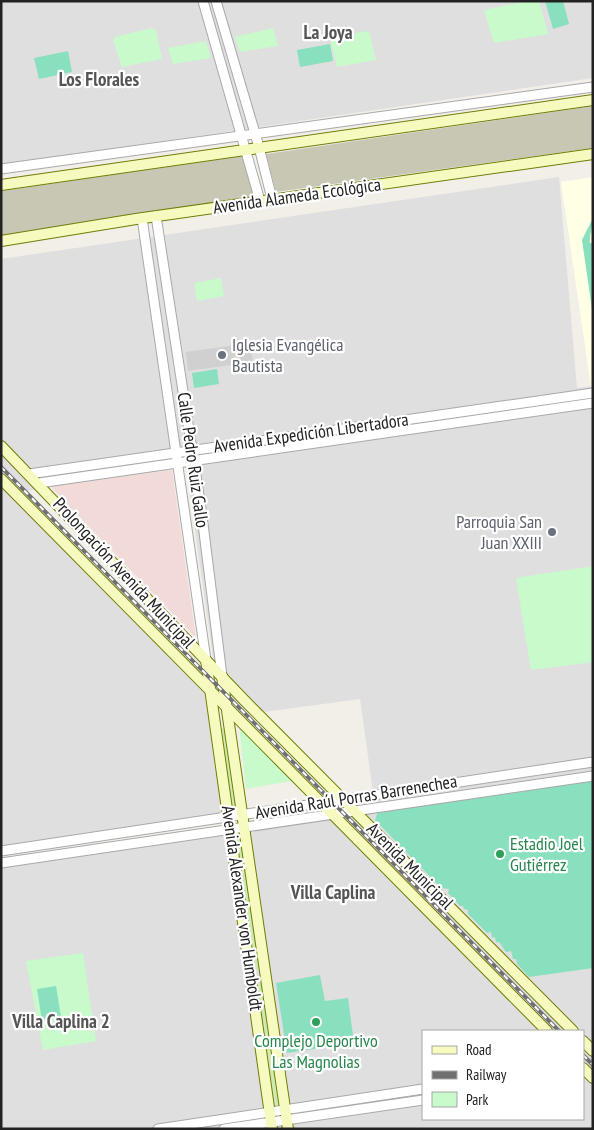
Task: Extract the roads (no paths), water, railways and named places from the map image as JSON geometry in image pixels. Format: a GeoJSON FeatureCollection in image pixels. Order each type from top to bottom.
{"type":"FeatureCollection","features":[{"type":"Feature","properties":{"kind":"main road"},"geometry":{"type":"LineString","coordinates":[[1,185],[593,100]]}},
{"type":"Feature","properties":{"kind":"main road","name":"Avenida Alameda Ecológica"},"geometry":{"type":"LineString","coordinates":[[1,241],[142,218],[593,154]]}},
{"type":"Feature","properties":{"kind":"main road","name":"Prolongación Avenida Municipal"},"geometry":{"type":"LineString","coordinates":[[1,446],[39,483],[245,700]]}},
{"type":"Feature","properties":{"kind":"main road","name":"Prolongación Avenida Municipal"},"geometry":{"type":"LineString","coordinates":[[1,479],[6,488],[226,704],[244,717]]}},
{"type":"Feature","properties":{"kind":"main road","name":"Calle Pedro Ruiz Gallo"},"geometry":{"type":"LineString","coordinates":[[206,660],[210,688]]}},
{"type":"Feature","properties":{"kind":"main road","name":"Calle Pedro Ruiz Gallo"},"geometry":{"type":"LineString","coordinates":[[222,676],[226,704]]}},
{"type":"Feature","properties":{"kind":"main road","name":"Avenida Alexander von Humboldt"},"geometry":{"type":"LineString","coordinates":[[210,688],[271,1121]]}},
{"type":"Feature","properties":{"kind":"main road","name":"Avenida Municipal"},"geometry":{"type":"LineString","coordinates":[[245,700],[572,1030]]}},
{"type":"Feature","properties":{"kind":"main road","name":"Avenida Alexander von Humboldt"},"geometry":{"type":"LineString","coordinates":[[226,704],[287,1119]]}},
{"type":"Feature","properties":{"kind":"main road"},"geometry":{"type":"LineString","coordinates":[[216,725],[244,717],[260,715]]}},
{"type":"Feature","properties":{"kind":"main road","name":"Avenida Municipal"},"geometry":{"type":"LineString","coordinates":[[244,717],[321,804],[546,1030]]}},
{"type":"Feature","properties":{"kind":"main road"},"geometry":{"type":"LineString","coordinates":[[584,1042],[593,1051]]}},
{"type":"Feature","properties":{"kind":"main road"},"geometry":{"type":"LineString","coordinates":[[587,1073],[593,1063]]}},
{"type":"Feature","properties":{"kind":"street"},"geometry":{"type":"LineString","coordinates":[[203,1],[260,201]]}},
{"type":"Feature","properties":{"kind":"street"},"geometry":{"type":"LineString","coordinates":[[216,1],[259,147],[272,200]]}},
{"type":"Feature","properties":{"kind":"street"},"geometry":{"type":"LineString","coordinates":[[218,54],[231,51]]}},
{"type":"Feature","properties":{"kind":"street"},"geometry":{"type":"LineString","coordinates":[[1,169],[255,135],[593,86]]}},
{"type":"Feature","properties":{"kind":"street","name":"Calle Pedro Ruiz Gallo"},"geometry":{"type":"LineString","coordinates":[[156,216],[192,450],[222,676]]}},
{"type":"Feature","properties":{"kind":"street","name":"Calle Pedro Ruiz Gallo"},"geometry":{"type":"LineString","coordinates":[[142,218],[206,660]]}},
{"type":"Feature","properties":{"kind":"street","name":"Avenida Expedición Libertadora"},"geometry":{"type":"LineString","coordinates":[[29,474],[593,393]]}},
{"type":"Feature","properties":{"kind":"street","name":"Avenida Expedición Libertadora"},"geometry":{"type":"LineString","coordinates":[[39,483],[593,403]]}},
{"type":"Feature","properties":{"kind":"street","name":"Avenida Raúl Porras Barrenechea"},"geometry":{"type":"LineString","coordinates":[[1,852],[593,762]]}},
{"type":"Feature","properties":{"kind":"street","name":"Avenida Raúl Porras Barrenechea"},"geometry":{"type":"LineString","coordinates":[[1,863],[593,776]]}},
{"type":"Feature","properties":{"kind":"street"},"geometry":{"type":"LineString","coordinates":[[287,1119],[422,1089]]}},
{"type":"Feature","properties":{"kind":"street"},"geometry":{"type":"LineString","coordinates":[[224,1129],[422,1100]]}},
{"type":"Feature","properties":{"kind":"street"},"geometry":{"type":"LineString","coordinates":[[158,1129],[271,1121]]}},
{"type":"Feature","properties":{"kind":"railway"},"geometry":{"type":"LineString","coordinates":[[1,467],[558,1030]]}},
{"type":"Feature","properties":{"kind":"railway"},"geometry":{"type":"LineString","coordinates":[[584,1056],[593,1065]]}},
{"type":"Feature","properties":{"kind":"place","name":"Iglesia Evangélica Bautista"},"geometry":{"type":"Point","coordinates":[222,355]}},
{"type":"Feature","properties":{"kind":"place","name":"Parroquia San Juan XXIII"},"geometry":{"type":"Point","coordinates":[552,532]}},
{"type":"Feature","properties":{"kind":"place","name":"Estadio Joel Gutiérrez"},"geometry":{"type":"Point","coordinates":[500,854]}},
{"type":"Feature","properties":{"kind":"place","name":"Complejo Deportivo Las Magnolias"},"geometry":{"type":"Point","coordinates":[316,1022]}},
{"type":"Feature","properties":{"kind":"district","name":"La Joya"},"geometry":{"type":"Point","coordinates":[328,32]}},
{"type":"Feature","properties":{"kind":"district","name":"Los Florales"},"geometry":{"type":"Point","coordinates":[99,79]}},
{"type":"Feature","properties":{"kind":"district","name":"Villa Caplina"},"geometry":{"type":"Point","coordinates":[333,892]}},
{"type":"Feature","properties":{"kind":"district","name":"Villa Caplina 2"},"geometry":{"type":"Point","coordinates":[61,1021]}}]}
